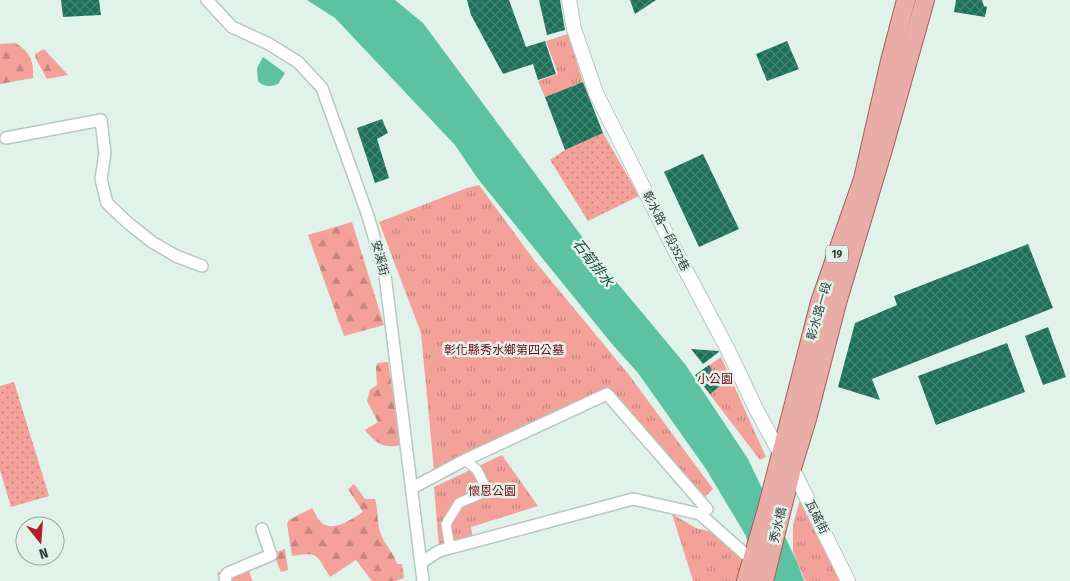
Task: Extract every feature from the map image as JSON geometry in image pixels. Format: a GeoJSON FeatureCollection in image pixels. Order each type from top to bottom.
{"type":"FeatureCollection","features":[{"type":"Feature","properties":{"kind":"main road","name":"彰水路一段"},"geometry":{"type":"LineString","coordinates":[[786,461],[820,302],[863,179],[906,0]]}},
{"type":"Feature","properties":{"kind":"main road","name":"彰水路一段"},"geometry":{"type":"LineString","coordinates":[[767,508],[786,461],[807,419],[837,303],[885,144],[925,0]]}},
{"type":"Feature","properties":{"kind":"main road","name":"秀水橋"},"geometry":{"type":"LineString","coordinates":[[764,581],[786,461]]}},
{"type":"Feature","properties":{"kind":"main road","name":"秀水橋"},"geometry":{"type":"LineString","coordinates":[[746,581],[767,508]]}},
{"type":"Feature","properties":{"kind":"street","name":"安溪街"},"geometry":{"type":"LineString","coordinates":[[206,0],[232,27],[269,44],[298,62],[322,88],[371,223],[385,275],[423,581]]}},
{"type":"Feature","properties":{"kind":"street","name":"彰水路一段352巷"},"geometry":{"type":"LineString","coordinates":[[569,0],[574,29],[596,93],[667,235],[728,350],[756,409],[786,461]]}},
{"type":"Feature","properties":{"kind":"street"},"geometry":{"type":"LineString","coordinates":[[6,138],[101,120],[105,153],[101,179],[107,203],[152,242],[176,256],[202,266]]}},
{"type":"Feature","properties":{"kind":"street"},"geometry":{"type":"LineString","coordinates":[[412,488],[465,460],[607,394],[707,509],[700,514]]}},
{"type":"Feature","properties":{"kind":"street"},"geometry":{"type":"LineString","coordinates":[[450,548],[446,524],[454,510],[459,503],[480,494],[486,488],[477,470],[465,460]]}},
{"type":"Feature","properties":{"kind":"street","name":"瓦磘街"},"geometry":{"type":"LineString","coordinates":[[786,461],[848,581]]}},
{"type":"Feature","properties":{"kind":"street"},"geometry":{"type":"LineString","coordinates":[[422,562],[439,551],[633,499],[700,514],[753,561]]}},
{"type":"Feature","properties":{"kind":"street"},"geometry":{"type":"LineString","coordinates":[[226,581],[225,577],[228,573],[271,555],[262,529]]}},
{"type":"Feature","properties":{"kind":"green space"},"geometry":{"type":"Polygon","coordinates":[[[568,34],[583,82],[545,97],[538,81],[558,74],[546,41],[568,34]]]}},
{"type":"Feature","properties":{"kind":"green space"},"geometry":{"type":"Polygon","coordinates":[[[15,43],[28,53],[33,67],[33,78],[0,84],[0,44],[15,43]]]}},
{"type":"Feature","properties":{"kind":"green space"},"geometry":{"type":"Polygon","coordinates":[[[44,49],[68,75],[47,79],[35,54],[44,49]]]}},
{"type":"Feature","properties":{"kind":"green space"},"geometry":{"type":"Polygon","coordinates":[[[603,133],[639,196],[588,221],[550,160],[565,150],[603,133]]]}},
{"type":"Feature","properties":{"kind":"green space","name":"彰化縣秀水鄉第四公墓"},"geometry":{"type":"Polygon","coordinates":[[[479,185],[534,260],[629,375],[713,489],[705,497],[609,389],[434,470],[421,333],[379,222],[479,185]]]}},
{"type":"Feature","properties":{"kind":"green space"},"geometry":{"type":"Polygon","coordinates":[[[352,222],[384,325],[344,336],[308,235],[352,222]]]}},
{"type":"Feature","properties":{"kind":"green space","name":"小公園"},"geometry":{"type":"Polygon","coordinates":[[[721,357],[766,457],[760,460],[695,375],[721,357]]]}},
{"type":"Feature","properties":{"kind":"green space"},"geometry":{"type":"Polygon","coordinates":[[[388,362],[401,445],[395,446],[380,444],[365,430],[378,422],[367,401],[370,390],[377,385],[376,367],[378,363],[388,362]]]}},
{"type":"Feature","properties":{"kind":"green space"},"geometry":{"type":"Polygon","coordinates":[[[14,382],[49,496],[11,507],[0,470],[0,386],[14,382]]]}},
{"type":"Feature","properties":{"kind":"green space","name":"懷恩公園"},"geometry":{"type":"Polygon","coordinates":[[[502,455],[538,506],[471,527],[473,540],[439,548],[434,487],[502,455]]]}},
{"type":"Feature","properties":{"kind":"green space"},"geometry":{"type":"Polygon","coordinates":[[[354,484],[365,499],[375,499],[380,532],[397,564],[402,564],[404,578],[396,581],[372,581],[356,560],[330,577],[316,556],[307,554],[292,556],[287,524],[289,520],[312,508],[318,519],[326,525],[336,526],[348,521],[363,512],[348,489],[354,484]]]}},
{"type":"Feature","properties":{"kind":"green space"},"geometry":{"type":"Polygon","coordinates":[[[804,485],[844,581],[805,581],[793,551],[793,525],[804,485]]]}},
{"type":"Feature","properties":{"kind":"green space"},"geometry":{"type":"Polygon","coordinates":[[[672,514],[696,528],[712,532],[749,563],[744,581],[693,581],[672,514]]]}},
{"type":"Feature","properties":{"kind":"green space"},"geometry":{"type":"Polygon","coordinates":[[[285,549],[288,570],[281,572],[276,560],[249,570],[252,581],[220,581],[217,573],[285,549]]]}},
{"type":"Feature","properties":{"kind":"water","name":"石筍排水"},"geometry":{"type":"Polygon","coordinates":[[[307,0],[395,0],[423,23],[609,273],[685,364],[748,459],[798,564],[804,581],[755,581],[746,536],[706,469],[638,373],[612,344],[478,179],[455,145],[335,18],[307,0]]]}},
{"type":"Feature","properties":{"kind":"water"},"geometry":{"type":"Polygon","coordinates":[[[263,57],[285,73],[278,84],[267,86],[258,81],[257,68],[263,57]]]}},
{"type":"Feature","properties":{"kind":"building"},"geometry":{"type":"Polygon","coordinates":[[[61,0],[99,0],[101,15],[63,17],[61,0]]]}},
{"type":"Feature","properties":{"kind":"building"},"geometry":{"type":"Polygon","coordinates":[[[467,0],[509,0],[526,47],[545,41],[556,74],[538,80],[533,64],[503,74],[471,15],[467,0]]]}},
{"type":"Feature","properties":{"kind":"building"},"geometry":{"type":"Polygon","coordinates":[[[539,0],[560,0],[565,30],[547,35],[539,0]]]}},
{"type":"Feature","properties":{"kind":"building"},"geometry":{"type":"Polygon","coordinates":[[[630,0],[656,0],[635,14],[630,0]]]}},
{"type":"Feature","properties":{"kind":"building"},"geometry":{"type":"Polygon","coordinates":[[[956,0],[982,0],[984,6],[987,7],[985,17],[954,12],[956,0]]]}},
{"type":"Feature","properties":{"kind":"building"},"geometry":{"type":"Polygon","coordinates":[[[787,41],[799,69],[767,81],[756,54],[787,41]]]}},
{"type":"Feature","properties":{"kind":"building"},"geometry":{"type":"Polygon","coordinates":[[[583,82],[603,133],[565,150],[545,97],[583,82]]]}},
{"type":"Feature","properties":{"kind":"building"},"geometry":{"type":"Polygon","coordinates":[[[382,119],[388,133],[377,139],[389,178],[375,183],[357,128],[382,119]]]}},
{"type":"Feature","properties":{"kind":"building"},"geometry":{"type":"Polygon","coordinates":[[[703,154],[739,229],[699,247],[664,172],[703,154]]]}},
{"type":"Feature","properties":{"kind":"building"},"geometry":{"type":"Polygon","coordinates":[[[1028,244],[1053,308],[872,379],[880,400],[838,387],[855,323],[897,305],[894,296],[1028,244]]]}},
{"type":"Feature","properties":{"kind":"building"},"geometry":{"type":"Polygon","coordinates":[[[1048,327],[1066,377],[1043,385],[1025,336],[1048,327]]]}},
{"type":"Feature","properties":{"kind":"building"},"geometry":{"type":"Polygon","coordinates":[[[1007,343],[1025,392],[936,425],[918,376],[1007,343]]]}},
{"type":"Feature","properties":{"kind":"building"},"geometry":{"type":"Polygon","coordinates":[[[691,349],[719,351],[719,352],[703,364],[691,349]]]}},
{"type":"Feature","properties":{"kind":"building"},"geometry":{"type":"Polygon","coordinates":[[[709,365],[720,386],[710,394],[695,375],[709,365]]]}}]}
